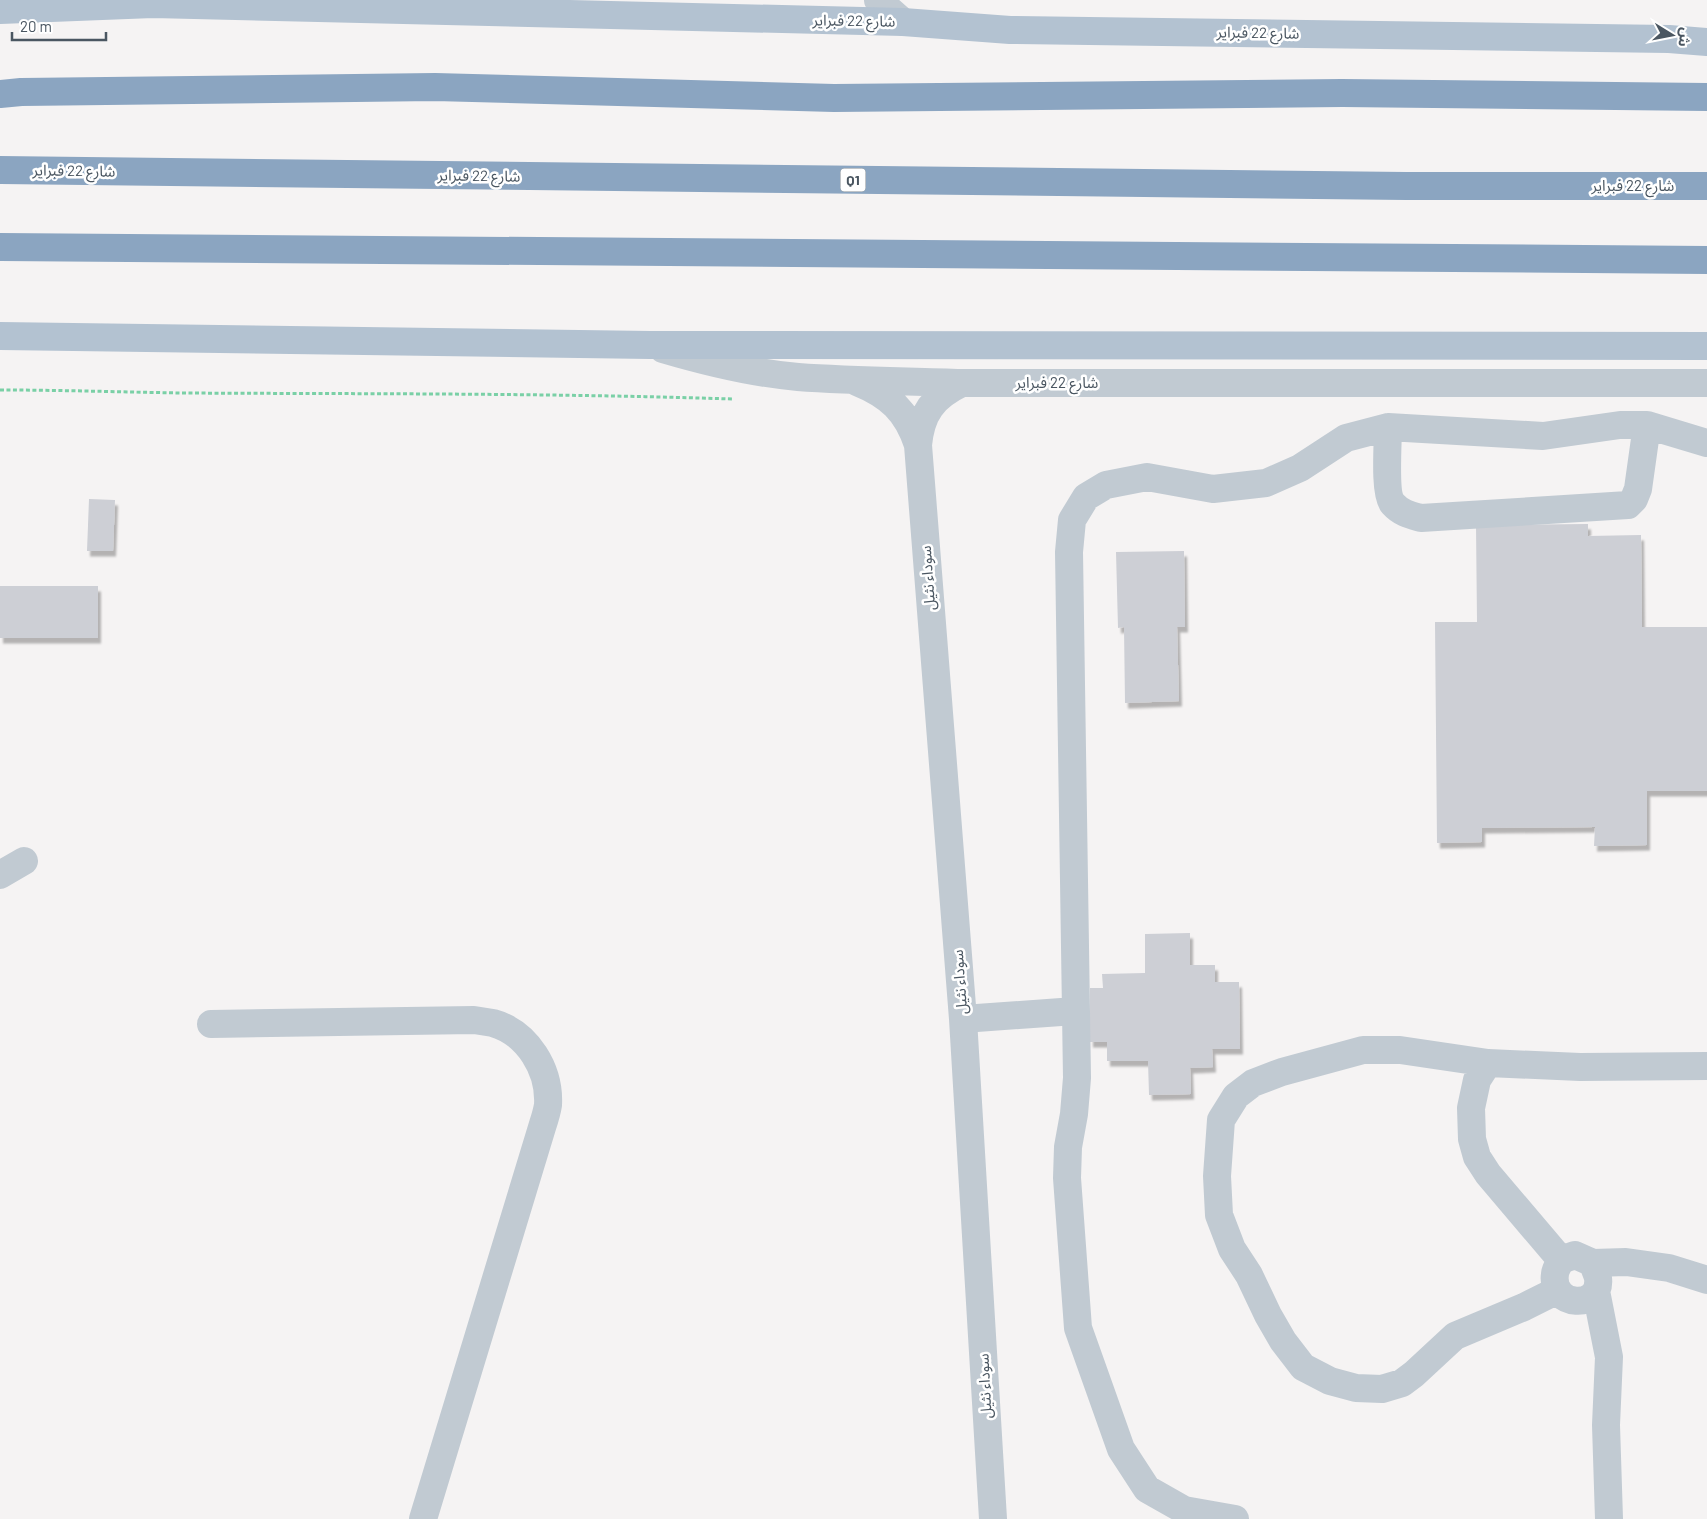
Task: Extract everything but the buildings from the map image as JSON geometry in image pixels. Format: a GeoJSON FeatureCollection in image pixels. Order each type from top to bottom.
{"type":"FeatureCollection","features":[{"type":"Feature","properties":{"kind":"highway"},"geometry":{"type":"LineString","coordinates":[[10,93],[435,87],[834,98],[1342,93],[1707,97]]}},
{"type":"Feature","properties":{"kind":"highway","name":"شارع 22 فبراير"},"geometry":{"type":"LineString","coordinates":[[0,170],[1406,186],[1707,186]]}},
{"type":"Feature","properties":{"kind":"highway"},"geometry":{"type":"LineString","coordinates":[[0,247],[1707,260]]}},
{"type":"Feature","properties":{"kind":"main road","name":"شارع 22 فبراير"},"geometry":{"type":"LineString","coordinates":[[0,10],[146,2],[616,8],[903,22],[1020,30],[1668,39],[1707,42]]}},
{"type":"Feature","properties":{"kind":"main road","name":"شارع 22 فبراير"},"geometry":{"type":"LineString","coordinates":[[0,336],[650,345],[1707,346]]}},
{"type":"Feature","properties":{"kind":"main road"},"geometry":{"type":"LineString","coordinates":[[0,346],[55,337]]}},
{"type":"Feature","properties":{"kind":"street"},"geometry":{"type":"LineString","coordinates":[[878,0],[903,22]]}},
{"type":"Feature","properties":{"kind":"street"},"geometry":{"type":"LineString","coordinates":[[1668,39],[1707,28]]}},
{"type":"Feature","properties":{"kind":"street","name":"شارع 22 فبراير"},"geometry":{"type":"LineString","coordinates":[[650,345],[686,356],[759,372],[796,377],[851,380],[962,383],[1707,383]]}},
{"type":"Feature","properties":{"kind":"street","name":"سوداء نثيل"},"geometry":{"type":"LineString","coordinates":[[851,380],[882,394],[894,404],[905,416],[913,430],[918,445]]}},
{"type":"Feature","properties":{"kind":"street","name":"سوداء نثيل"},"geometry":{"type":"LineString","coordinates":[[962,383],[948,390],[935,400],[926,413],[920,428],[918,445],[963,1019],[993,1519]]}},
{"type":"Feature","properties":{"kind":"street"},"geometry":{"type":"LineString","coordinates":[[1236,1519],[1184,1510],[1147,1489],[1121,1449],[1078,1328],[1067,1178],[1068,1147],[1074,1114],[1077,1078],[1069,552],[1072,520],[1086,497],[1106,485],[1147,477],[1213,489],[1266,483],[1300,468],[1346,438],[1388,427],[1543,436],[1620,425],[1647,425],[1707,443]]}},
{"type":"Feature","properties":{"kind":"street"},"geometry":{"type":"LineString","coordinates":[[1388,427],[1388,487],[1392,503],[1405,514],[1421,518],[1628,505],[1634,499],[1638,490],[1647,425]]}},
{"type":"Feature","properties":{"kind":"street"},"geometry":{"type":"LineString","coordinates":[[0,876],[24,861]]}},
{"type":"Feature","properties":{"kind":"street"},"geometry":{"type":"LineString","coordinates":[[963,1019],[1075,1011]]}},
{"type":"Feature","properties":{"kind":"street"},"geometry":{"type":"LineString","coordinates":[[211,1024],[474,1020],[510,1030],[524,1041],[535,1055],[543,1070],[548,1106],[544,1124],[423,1519]]}},
{"type":"Feature","properties":{"kind":"street"},"geometry":{"type":"LineString","coordinates":[[1558,1290],[1524,1307],[1454,1336],[1402,1383],[1382,1389],[1356,1388],[1323,1378],[1303,1367],[1283,1341],[1268,1316],[1249,1275],[1232,1249],[1219,1215],[1217,1176],[1221,1120],[1236,1096],[1253,1083],[1282,1072],[1363,1050],[1400,1050],[1488,1063],[1580,1067],[1707,1066]]}},
{"type":"Feature","properties":{"kind":"street"},"geometry":{"type":"LineString","coordinates":[[1488,1063],[1476,1080],[1471,1108],[1472,1139],[1477,1157],[1488,1174],[1561,1260]]}},
{"type":"Feature","properties":{"kind":"street"},"geometry":{"type":"LineString","coordinates":[[1596,1291],[1587,1300],[1575,1302],[1563,1297],[1555,1285],[1555,1273],[1561,1260],[1575,1255],[1593,1263],[1626,1262],[1669,1268],[1707,1280]]}},
{"type":"Feature","properties":{"kind":"street"},"geometry":{"type":"LineString","coordinates":[[1593,1263],[1598,1279],[1596,1291],[1609,1357],[1606,1425],[1609,1519]]}},
{"type":"Feature","properties":{"kind":"path"},"geometry":{"type":"LineString","coordinates":[[0,390],[554,395],[737,400]]}}]}
